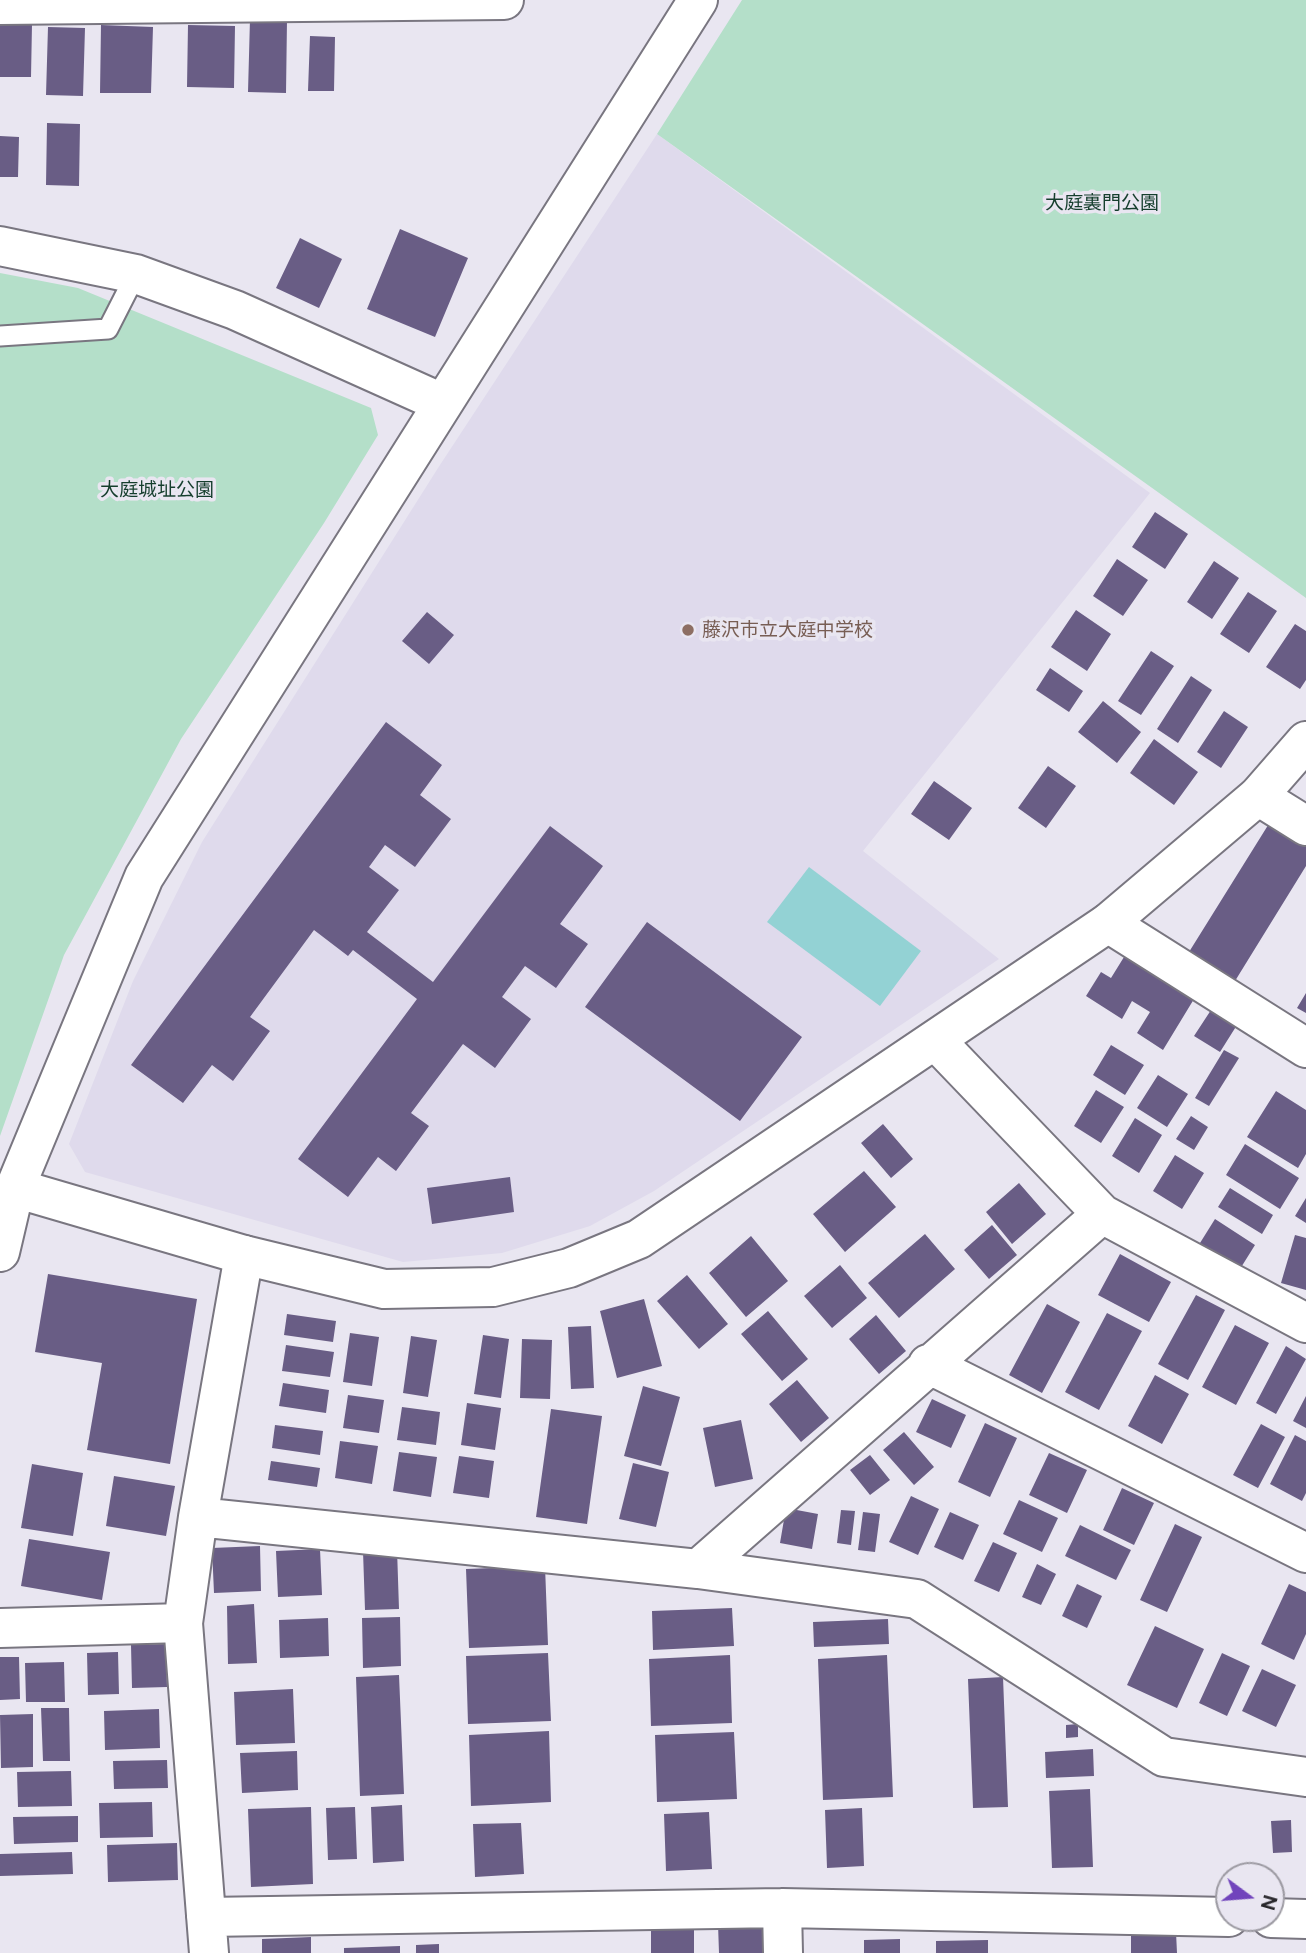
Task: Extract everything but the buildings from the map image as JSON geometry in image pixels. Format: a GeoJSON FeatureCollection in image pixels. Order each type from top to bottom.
{"type":"FeatureCollection","features":[{"type":"Feature","properties":{"kind":"street"},"geometry":{"type":"LineString","coordinates":[[0,5],[504,0]]}},
{"type":"Feature","properties":{"kind":"street"},"geometry":{"type":"LineString","coordinates":[[0,1252],[15,1188],[144,877],[698,0]]}},
{"type":"Feature","properties":{"kind":"street"},"geometry":{"type":"LineString","coordinates":[[0,246],[136,274],[235,310],[442,403]]}},
{"type":"Feature","properties":{"kind":"street"},"geometry":{"type":"LineString","coordinates":[[15,1188],[244,1255],[384,1289],[494,1287],[569,1268],[639,1239],[1108,923],[1258,796],[1306,741]]}},
{"type":"Feature","properties":{"kind":"street"},"geometry":{"type":"LineString","coordinates":[[1258,796],[1306,827]]}},
{"type":"Feature","properties":{"kind":"street"},"geometry":{"type":"LineString","coordinates":[[1108,923],[1306,1048]]}},
{"type":"Feature","properties":{"kind":"street"},"geometry":{"type":"LineString","coordinates":[[936,1041],[1102,1214],[1306,1323]]}},
{"type":"Feature","properties":{"kind":"street"},"geometry":{"type":"LineString","coordinates":[[698,1569],[928,1364],[1102,1214]]}},
{"type":"Feature","properties":{"kind":"street"},"geometry":{"type":"LineString","coordinates":[[244,1255],[198,1517],[183,1623],[208,1935],[782,1908],[1215,1917]]}},
{"type":"Feature","properties":{"kind":"street"},"geometry":{"type":"LineString","coordinates":[[928,1364],[1306,1553]]}},
{"type":"Feature","properties":{"kind":"street"},"geometry":{"type":"LineString","coordinates":[[198,1517],[698,1569],[917,1599],[1164,1757],[1306,1777]]}},
{"type":"Feature","properties":{"kind":"street"},"geometry":{"type":"LineString","coordinates":[[0,1628],[183,1623]]}},
{"type":"Feature","properties":{"kind":"street"},"geometry":{"type":"LineString","coordinates":[[782,1908],[783,1953]]}},
{"type":"Feature","properties":{"kind":"street"},"geometry":{"type":"LineString","coordinates":[[1285,1918],[1306,1919]]}},
{"type":"Feature","properties":{"kind":"lane"},"geometry":{"type":"LineString","coordinates":[[0,336],[108,329],[136,274]]}},
{"type":"Feature","properties":{"kind":"shaded area","name":"藤沢市立大庭中学校"},"geometry":{"type":"Polygon","coordinates":[[[657,134],[1150,493],[863,851],[999,959],[654,1191],[590,1226],[502,1253],[403,1262],[85,1172],[69,1144],[133,981],[202,842],[438,468],[657,134]]]}},
{"type":"Feature","properties":{"kind":"green space","name":"大庭裏門公園"},"geometry":{"type":"Polygon","coordinates":[[[742,0],[1306,0],[1306,598],[657,134],[742,0]]]}},
{"type":"Feature","properties":{"kind":"green space","name":"大庭城址公園"},"geometry":{"type":"Polygon","coordinates":[[[0,273],[78,288],[371,408],[378,435],[324,523],[181,739],[64,955],[0,1136],[0,273]]]}},
{"type":"Feature","properties":{"kind":"water"},"geometry":{"type":"Polygon","coordinates":[[[809,867],[921,951],[880,1006],[767,922],[809,867]]]}},
{"type":"Feature","properties":{"kind":"place","name":"藤沢市立大庭中学校"},"geometry":{"type":"Point","coordinates":[688,630]}}]}
